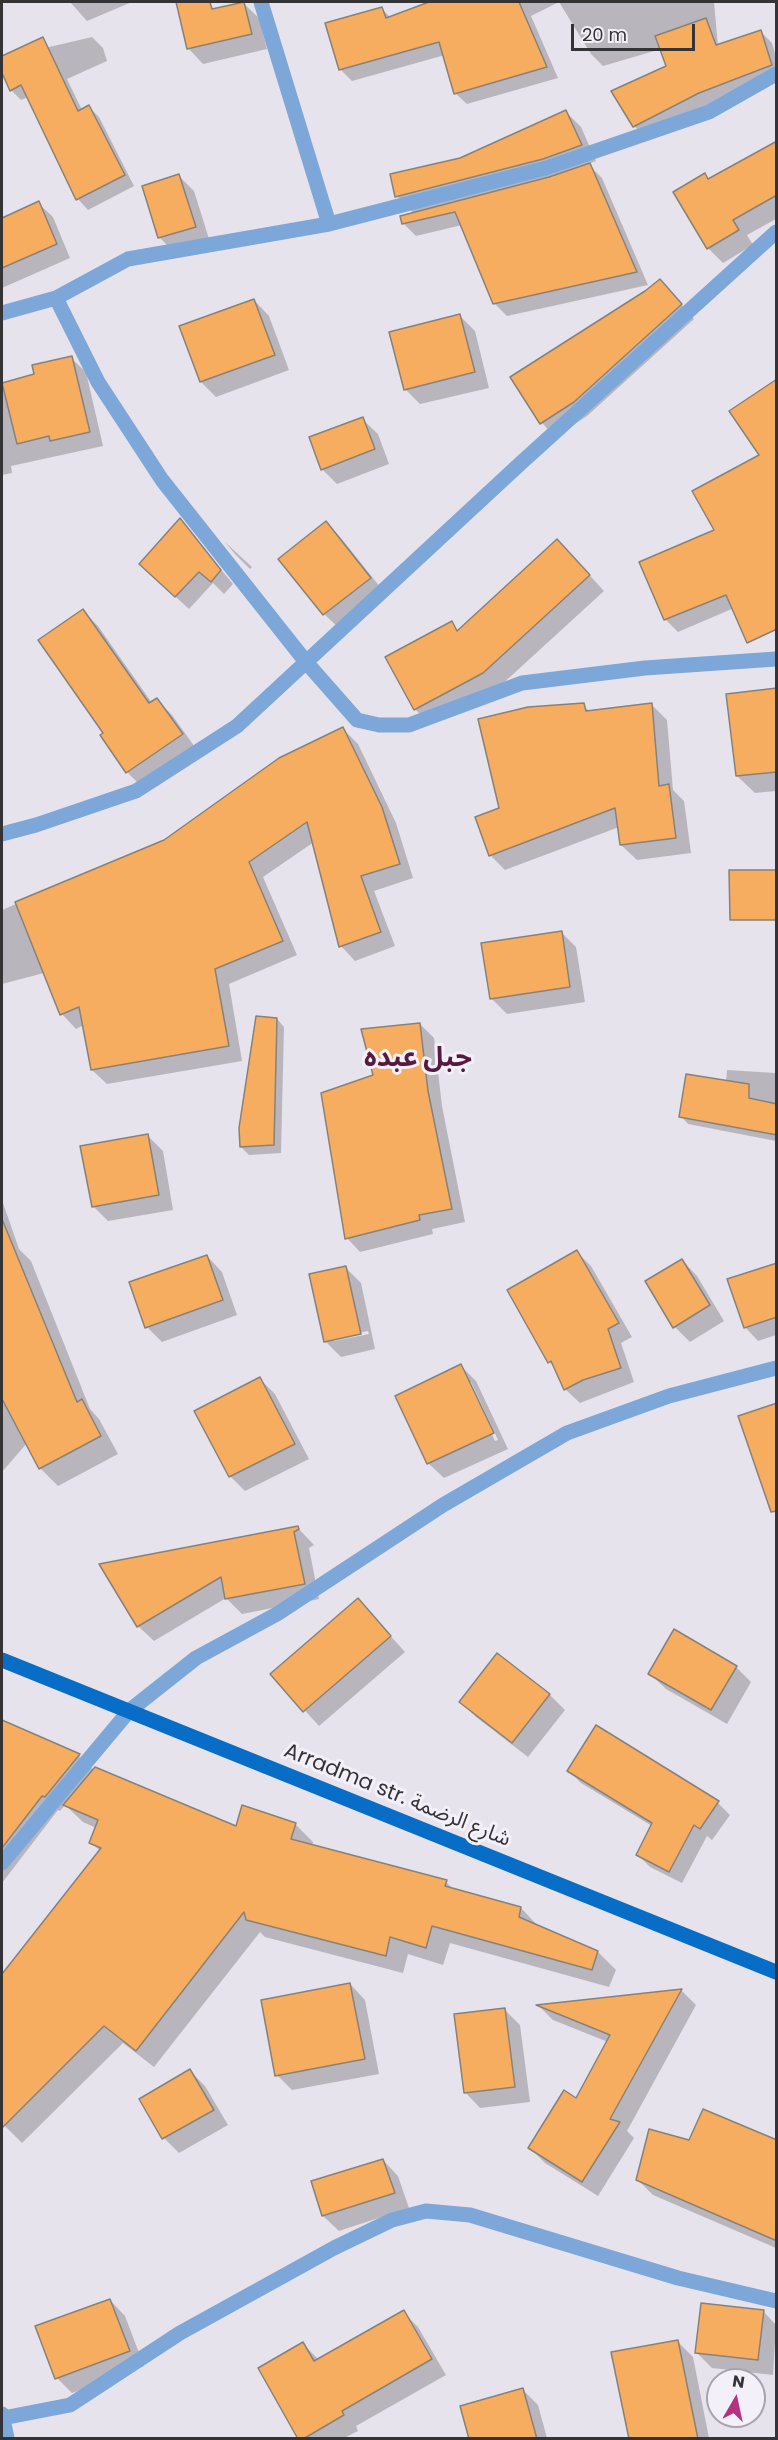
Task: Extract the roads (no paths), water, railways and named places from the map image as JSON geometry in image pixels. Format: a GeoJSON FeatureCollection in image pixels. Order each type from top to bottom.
{"type":"FeatureCollection","features":[{"type":"Feature","properties":{"kind":"main road","name":"Arradma str. شارع الرضمة"},"geometry":{"type":"LineString","coordinates":[[2,1659],[777,1972]]}},
{"type":"Feature","properties":{"kind":"street"},"geometry":{"type":"LineString","coordinates":[[261,2],[329,224]]}},
{"type":"Feature","properties":{"kind":"street"},"geometry":{"type":"LineString","coordinates":[[2,313],[56,298],[128,259],[329,224],[546,168],[709,112],[777,74]]}},
{"type":"Feature","properties":{"kind":"street"},"geometry":{"type":"LineString","coordinates":[[2,834],[36,825],[136,791],[237,726],[522,462],[777,232]]}},
{"type":"Feature","properties":{"kind":"street"},"geometry":{"type":"LineString","coordinates":[[56,298],[98,382],[162,480],[306,662],[357,720],[379,725],[409,725],[522,683],[645,668],[777,659]]}},
{"type":"Feature","properties":{"kind":"street"},"geometry":{"type":"LineString","coordinates":[[2,1863],[129,1711],[196,1658],[277,1614],[443,1504],[567,1432],[669,1396],[777,1368]]}},
{"type":"Feature","properties":{"kind":"street"},"geometry":{"type":"LineString","coordinates":[[7,2439],[2,2416],[70,2405],[180,2333],[334,2248],[392,2220],[426,2211],[470,2215],[678,2278],[777,2301]]}},
{"type":"Feature","properties":{"kind":"district","name":"جبل عبده"},"geometry":{"type":"Point","coordinates":[418,1059]}}]}
